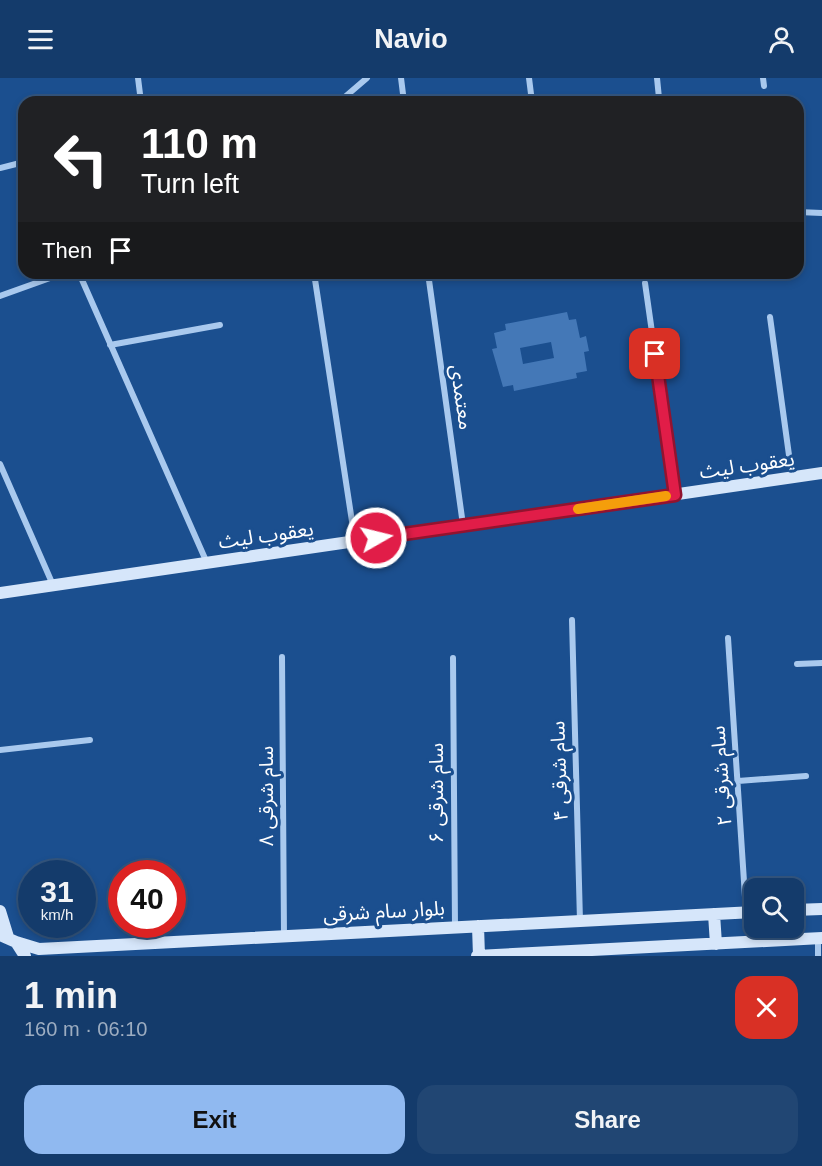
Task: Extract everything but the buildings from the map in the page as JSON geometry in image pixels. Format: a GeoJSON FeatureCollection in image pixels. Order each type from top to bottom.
{"type":"FeatureCollection","features":[{"type":"Feature","properties":{"kind":"street"},"geometry":{"type":"LineString","coordinates":[[138,78],[140,96]]}},
{"type":"Feature","properties":{"kind":"street"},"geometry":{"type":"LineString","coordinates":[[346,96],[367,78]]}},
{"type":"Feature","properties":{"kind":"street"},"geometry":{"type":"LineString","coordinates":[[401,78],[403,96]]}},
{"type":"Feature","properties":{"kind":"street"},"geometry":{"type":"LineString","coordinates":[[529,78],[531,96]]}},
{"type":"Feature","properties":{"kind":"street"},"geometry":{"type":"LineString","coordinates":[[657,78],[659,96]]}},
{"type":"Feature","properties":{"kind":"street"},"geometry":{"type":"LineString","coordinates":[[763,78],[764,86]]}},
{"type":"Feature","properties":{"kind":"street"},"geometry":{"type":"LineString","coordinates":[[0,168],[18,164]]}},
{"type":"Feature","properties":{"kind":"street"},"geometry":{"type":"LineString","coordinates":[[804,212],[822,213]]}},
{"type":"Feature","properties":{"kind":"street"},"geometry":{"type":"LineString","coordinates":[[0,296],[47,279]]}},
{"type":"Feature","properties":{"kind":"street"},"geometry":{"type":"LineString","coordinates":[[82,279],[207,563]]}},
{"type":"Feature","properties":{"kind":"street"},"geometry":{"type":"LineString","coordinates":[[315,279],[355,541]]}},
{"type":"Feature","properties":{"kind":"street","name":"معتمدی"},"geometry":{"type":"LineString","coordinates":[[429,279],[463,526]]}},
{"type":"Feature","properties":{"kind":"street"},"geometry":{"type":"LineString","coordinates":[[645,283],[675,495]]}},
{"type":"Feature","properties":{"kind":"street"},"geometry":{"type":"LineString","coordinates":[[770,317],[792,478]]}},
{"type":"Feature","properties":{"kind":"street"},"geometry":{"type":"LineString","coordinates":[[110,345],[220,325]]}},
{"type":"Feature","properties":{"kind":"street"},"geometry":{"type":"LineString","coordinates":[[0,464],[53,585]]}},
{"type":"Feature","properties":{"kind":"street","name":"یعقوب لیث"},"geometry":{"type":"LineString","coordinates":[[0,593],[822,473]]}},
{"type":"Feature","properties":{"kind":"street","name":"سام شرقی ۴"},"geometry":{"type":"LineString","coordinates":[[572,620],[580,921]]}},
{"type":"Feature","properties":{"kind":"street","name":"سام شرقی ۲"},"geometry":{"type":"LineString","coordinates":[[728,638],[747,878]]}},
{"type":"Feature","properties":{"kind":"street","name":"سام شرقی ۸"},"geometry":{"type":"LineString","coordinates":[[282,657],[284,936]]}},
{"type":"Feature","properties":{"kind":"street","name":"سام شرقی ۶"},"geometry":{"type":"LineString","coordinates":[[453,658],[455,927]]}},
{"type":"Feature","properties":{"kind":"street"},"geometry":{"type":"LineString","coordinates":[[797,664],[822,663]]}},
{"type":"Feature","properties":{"kind":"street"},"geometry":{"type":"LineString","coordinates":[[0,750],[90,740]]}},
{"type":"Feature","properties":{"kind":"street"},"geometry":{"type":"LineString","coordinates":[[738,782],[806,776]]}},
{"type":"Feature","properties":{"kind":"street"},"geometry":{"type":"LineString","coordinates":[[804,910],[822,909]]}},
{"type":"Feature","properties":{"kind":"street"},"geometry":{"type":"LineString","coordinates":[[0,911],[8,938],[24,956]]}},
{"type":"Feature","properties":{"kind":"street","name":"بلوار سام شرقی"},"geometry":{"type":"LineString","coordinates":[[8,938],[39,949],[744,912]]}},
{"type":"Feature","properties":{"kind":"street"},"geometry":{"type":"LineString","coordinates":[[714,914],[716,944]]}},
{"type":"Feature","properties":{"kind":"street"},"geometry":{"type":"LineString","coordinates":[[478,926],[478,956],[693,950],[716,944],[820,938],[818,956]]}},
{"type":"Feature","properties":{"kind":"slow traffic"},"geometry":{"type":"LineString","coordinates":[[578,509],[666,496]]}},
{"type":"Feature","properties":{"kind":"route"},"geometry":{"type":"LineString","coordinates":[[376,538],[675,495],[655,354]]}}]}
